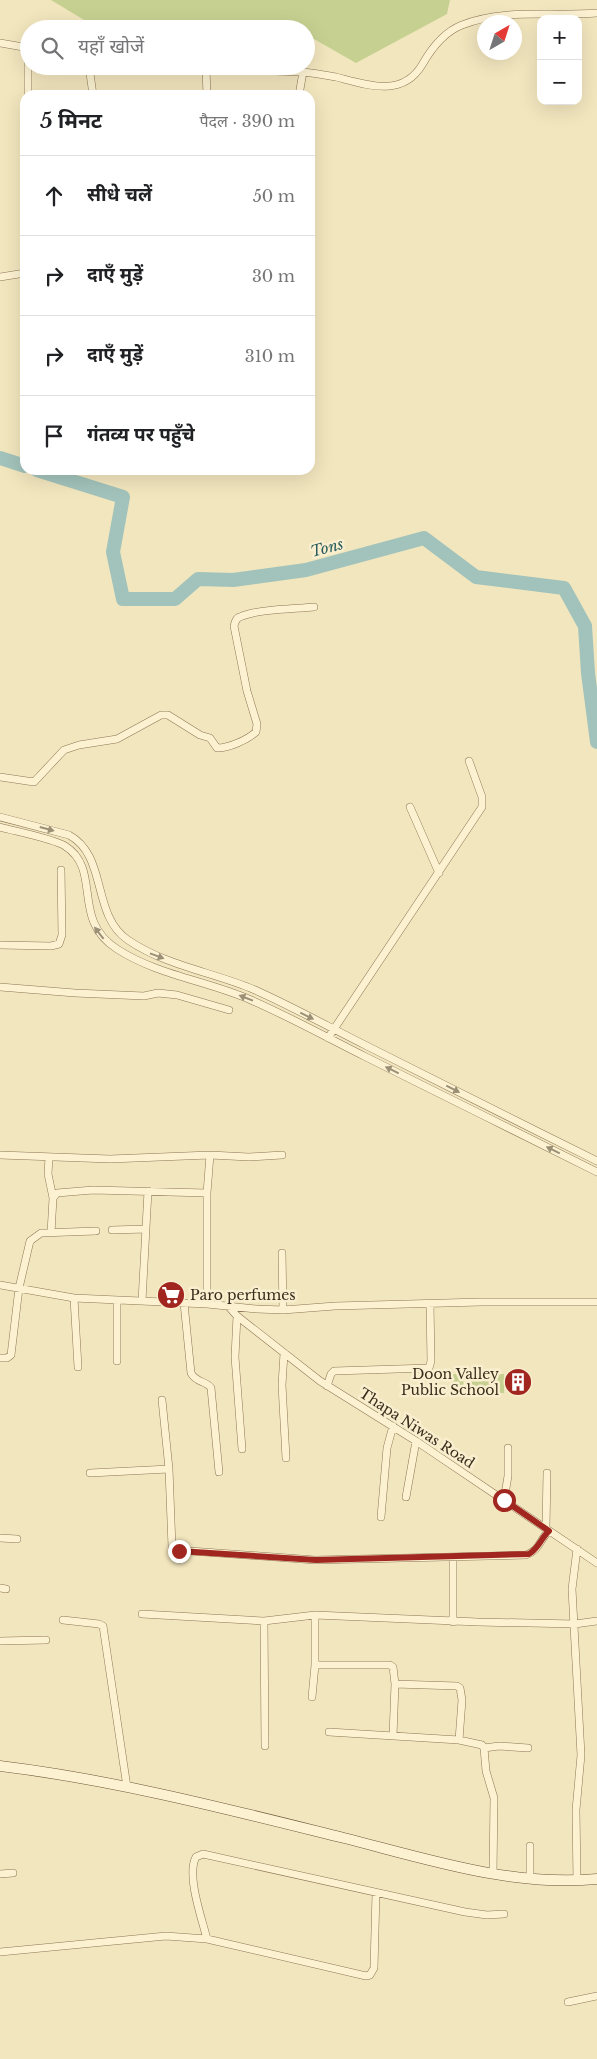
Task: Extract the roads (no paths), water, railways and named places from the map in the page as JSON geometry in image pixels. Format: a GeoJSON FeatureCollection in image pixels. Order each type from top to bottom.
{"type":"FeatureCollection","features":[{"type":"Feature","properties":{"kind":"street"},"geometry":{"type":"LineString","coordinates":[[315,73],[369,86],[392,86],[403,83],[413,77],[433,48],[448,33],[462,25],[495,16],[597,13]]}},
{"type":"Feature","properties":{"kind":"street"},"geometry":{"type":"LineString","coordinates":[[0,43],[20,47]]}},
{"type":"Feature","properties":{"kind":"street"},"geometry":{"type":"LineString","coordinates":[[28,75],[28,90]]}},
{"type":"Feature","properties":{"kind":"street"},"geometry":{"type":"LineString","coordinates":[[90,75],[92,90]]}},
{"type":"Feature","properties":{"kind":"street"},"geometry":{"type":"LineString","coordinates":[[206,75],[207,90]]}},
{"type":"Feature","properties":{"kind":"street"},"geometry":{"type":"LineString","coordinates":[[299,90],[302,75]]}},
{"type":"Feature","properties":{"kind":"street"},"geometry":{"type":"LineString","coordinates":[[0,277],[20,274]]}},
{"type":"Feature","properties":{"kind":"street"},"geometry":{"type":"LineString","coordinates":[[0,777],[34,782],[64,750],[79,745],[117,739],[161,715],[168,715],[200,735],[210,738],[217,748],[223,748],[251,736],[256,732],[257,724],[247,691],[234,626],[235,622],[240,616],[260,612],[314,607]]}},
{"type":"Feature","properties":{"kind":"street"},"geometry":{"type":"LineString","coordinates":[[328,1038],[482,807],[482,797],[469,761]]}},
{"type":"Feature","properties":{"kind":"street"},"geometry":{"type":"LineString","coordinates":[[410,807],[439,873]]}},
{"type":"Feature","properties":{"kind":"street"},"geometry":{"type":"LineString","coordinates":[[0,817],[69,835],[77,840],[90,858],[109,918],[126,939],[150,954],[254,990],[597,1161]]}},
{"type":"Feature","properties":{"kind":"street"},"geometry":{"type":"LineString","coordinates":[[0,827],[64,844],[77,855],[84,870],[88,905],[94,926],[102,938],[118,950],[146,963],[250,999],[597,1172]]}},
{"type":"Feature","properties":{"kind":"street"},"geometry":{"type":"LineString","coordinates":[[0,945],[51,946],[59,944],[62,935],[61,870]]}},
{"type":"Feature","properties":{"kind":"street"},"geometry":{"type":"LineString","coordinates":[[0,987],[144,996],[158,993],[171,994],[229,1010]]}},
{"type":"Feature","properties":{"kind":"street"},"geometry":{"type":"LineString","coordinates":[[408,1078],[412,1069]]}},
{"type":"Feature","properties":{"kind":"street"},"geometry":{"type":"LineString","coordinates":[[574,1160],[578,1152]]}},
{"type":"Feature","properties":{"kind":"street"},"geometry":{"type":"LineString","coordinates":[[0,1155],[110,1159],[210,1155],[249,1157],[282,1155]]}},
{"type":"Feature","properties":{"kind":"street"},"geometry":{"type":"LineString","coordinates":[[207,1304],[207,1193],[210,1155]]}},
{"type":"Feature","properties":{"kind":"street"},"geometry":{"type":"LineString","coordinates":[[49,1157],[48,1174],[53,1198],[51,1233]]}},
{"type":"Feature","properties":{"kind":"street"},"geometry":{"type":"LineString","coordinates":[[53,1198],[57,1193],[74,1190],[207,1193]]}},
{"type":"Feature","properties":{"kind":"street"},"geometry":{"type":"LineString","coordinates":[[142,1301],[148,1191]]}},
{"type":"Feature","properties":{"kind":"street"},"geometry":{"type":"LineString","coordinates":[[112,1230],[146,1229]]}},
{"type":"Feature","properties":{"kind":"street"},"geometry":{"type":"LineString","coordinates":[[0,1358],[7,1358],[11,1355],[20,1288],[30,1241],[36,1235],[96,1231]]}},
{"type":"Feature","properties":{"kind":"street"},"geometry":{"type":"LineString","coordinates":[[282,1253],[283,1310]]}},
{"type":"Feature","properties":{"kind":"street"},"geometry":{"type":"LineString","coordinates":[[0,1285],[74,1298],[207,1304],[283,1310],[335,1306],[597,1302]]}},
{"type":"Feature","properties":{"kind":"street"},"geometry":{"type":"LineString","coordinates":[[74,1298],[78,1367]]}},
{"type":"Feature","properties":{"kind":"street"},"geometry":{"type":"LineString","coordinates":[[117,1300],[117,1362]]}},
{"type":"Feature","properties":{"kind":"street"},"geometry":{"type":"LineString","coordinates":[[184,1303],[190,1373],[198,1381],[208,1384],[211,1388],[219,1472]]}},
{"type":"Feature","properties":{"kind":"street"},"geometry":{"type":"LineString","coordinates":[[327,1386],[334,1371],[429,1368],[431,1361],[430,1304]]}},
{"type":"Feature","properties":{"kind":"street","name":"Thapa Niwas Road"},"geometry":{"type":"LineString","coordinates":[[229,1307],[237,1316],[327,1386],[416,1441],[597,1563]]}},
{"type":"Feature","properties":{"kind":"street"},"geometry":{"type":"LineString","coordinates":[[237,1316],[235,1357],[242,1449]]}},
{"type":"Feature","properties":{"kind":"street"},"geometry":{"type":"LineString","coordinates":[[284,1353],[282,1385],[286,1458]]}},
{"type":"Feature","properties":{"kind":"street"},"geometry":{"type":"LineString","coordinates":[[162,1400],[172,1547],[176,1550],[316,1560],[452,1558],[529,1554],[536,1550],[548,1530],[547,1473]]}},
{"type":"Feature","properties":{"kind":"street"},"geometry":{"type":"LineString","coordinates":[[381,1517],[387,1448],[393,1426]]}},
{"type":"Feature","properties":{"kind":"street"},"geometry":{"type":"LineString","coordinates":[[406,1497],[416,1441]]}},
{"type":"Feature","properties":{"kind":"street"},"geometry":{"type":"LineString","coordinates":[[504,1500],[508,1476],[508,1448]]}},
{"type":"Feature","properties":{"kind":"street"},"geometry":{"type":"LineString","coordinates":[[90,1473],[168,1469]]}},
{"type":"Feature","properties":{"kind":"street"},"geometry":{"type":"LineString","coordinates":[[0,1538],[17,1538]]}},
{"type":"Feature","properties":{"kind":"street"},"geometry":{"type":"LineString","coordinates":[[577,1549],[572,1588],[581,1756],[576,1810],[577,1881]]}},
{"type":"Feature","properties":{"kind":"street"},"geometry":{"type":"LineString","coordinates":[[452,1558],[453,1622]]}},
{"type":"Feature","properties":{"kind":"street"},"geometry":{"type":"LineString","coordinates":[[142,1614],[264,1621],[315,1616],[453,1622],[575,1624],[597,1621]]}},
{"type":"Feature","properties":{"kind":"street"},"geometry":{"type":"LineString","coordinates":[[312,1697],[315,1665],[315,1616]]}},
{"type":"Feature","properties":{"kind":"street"},"geometry":{"type":"LineString","coordinates":[[63,1620],[103,1626],[127,1787]]}},
{"type":"Feature","properties":{"kind":"street"},"geometry":{"type":"LineString","coordinates":[[264,1621],[265,1746]]}},
{"type":"Feature","properties":{"kind":"street"},"geometry":{"type":"LineString","coordinates":[[0,1640],[46,1640]]}},
{"type":"Feature","properties":{"kind":"street"},"geometry":{"type":"LineString","coordinates":[[315,1665],[390,1665],[393,1667],[395,1684],[393,1736]]}},
{"type":"Feature","properties":{"kind":"street"},"geometry":{"type":"LineString","coordinates":[[395,1684],[457,1686],[460,1688],[462,1700],[459,1740]]}},
{"type":"Feature","properties":{"kind":"street"},"geometry":{"type":"LineString","coordinates":[[329,1732],[459,1740],[478,1743],[484,1748],[486,1771],[494,1798],[493,1874]]}},
{"type":"Feature","properties":{"kind":"street"},"geometry":{"type":"LineString","coordinates":[[484,1748],[499,1746],[528,1748]]}},
{"type":"Feature","properties":{"kind":"street"},"geometry":{"type":"LineString","coordinates":[[0,1766],[55,1773],[127,1787],[493,1874],[561,1882],[597,1880]]}},
{"type":"Feature","properties":{"kind":"street"},"geometry":{"type":"LineString","coordinates":[[530,1846],[530,1879]]}},
{"type":"Feature","properties":{"kind":"street"},"geometry":{"type":"LineString","coordinates":[[207,1939],[193,1879],[193,1863],[196,1857],[203,1854],[465,1912],[487,1915],[504,1914]]}},
{"type":"Feature","properties":{"kind":"street"},"geometry":{"type":"LineString","coordinates":[[0,1874],[13,1873]]}},
{"type":"Feature","properties":{"kind":"street"},"geometry":{"type":"LineString","coordinates":[[0,1952],[166,1936],[207,1939],[366,1976],[370,1975],[374,1968],[376,1892]]}},
{"type":"Feature","properties":{"kind":"street"},"geometry":{"type":"LineString","coordinates":[[568,2002],[597,1996]]}},
{"type":"Feature","properties":{"kind":"waterway","name":"Tons"},"geometry":{"type":"LineString","coordinates":[[0,458],[20,464]]}},
{"type":"Feature","properties":{"kind":"waterway","name":"Tons"},"geometry":{"type":"LineString","coordinates":[[53,475],[123,497],[113,552],[123,599],[175,599],[198,579],[233,580],[306,570],[424,538],[476,577],[564,588],[585,626],[588,673],[597,742]]}},
{"type":"Feature","properties":{"kind":"place","name":"Paro perfumes"},"geometry":{"type":"Point","coordinates":[171,1295]}},
{"type":"Feature","properties":{"kind":"place","name":"Doon Valley Public School"},"geometry":{"type":"Point","coordinates":[518,1382]}}]}
